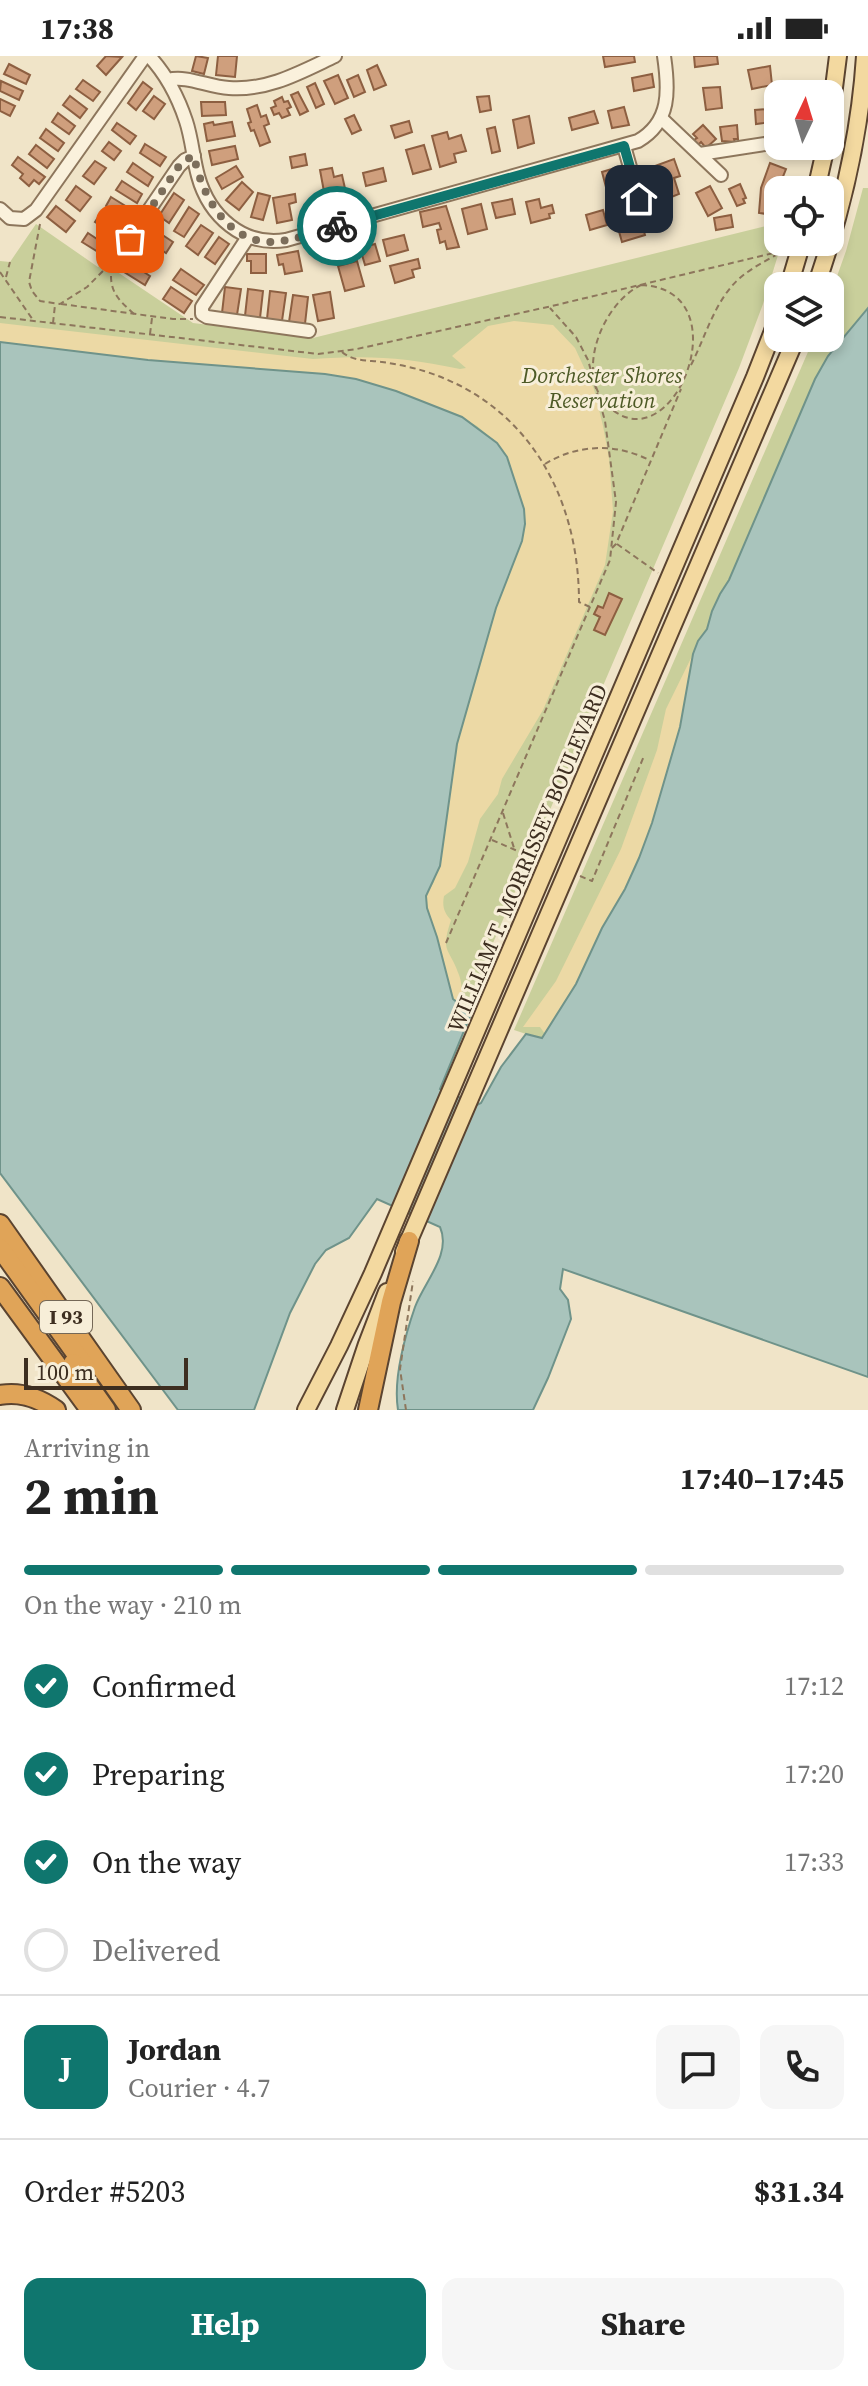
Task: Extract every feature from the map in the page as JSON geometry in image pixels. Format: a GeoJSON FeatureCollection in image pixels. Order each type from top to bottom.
{"type":"FeatureCollection","features":[{"type":"Feature","properties":{"kind":"highway","name":"I 93"},"geometry":{"type":"LineString","coordinates":[[0,1224],[131,1410]]}},
{"type":"Feature","properties":{"kind":"highway"},"geometry":{"type":"LineString","coordinates":[[368,1410],[391,1302],[409,1241]]}},
{"type":"Feature","properties":{"kind":"highway","name":"I 93"},"geometry":{"type":"LineString","coordinates":[[0,1248],[117,1410]]}},
{"type":"Feature","properties":{"kind":"highway","name":"I 93"},"geometry":{"type":"LineString","coordinates":[[0,1260],[106,1410]]}},
{"type":"Feature","properties":{"kind":"highway","name":"I 93"},"geometry":{"type":"LineString","coordinates":[[0,1287],[90,1410]]}},
{"type":"Feature","properties":{"kind":"highway"},"geometry":{"type":"LineString","coordinates":[[0,1395],[27,1395],[56,1410]]}},
{"type":"Feature","properties":{"kind":"main road"},"geometry":{"type":"LineString","coordinates":[[835,80],[838,56]]}},
{"type":"Feature","properties":{"kind":"main road"},"geometry":{"type":"LineString","coordinates":[[820,272],[849,174],[863,93],[865,56]]}},
{"type":"Feature","properties":{"kind":"main road","name":"WILLIAM T. MORRISSEY BOULEVARD"},"geometry":{"type":"LineString","coordinates":[[306,1410],[391,1233],[765,352]]}},
{"type":"Feature","properties":{"kind":"main road","name":"WILLIAM T. MORRISSEY BOULEVARD"},"geometry":{"type":"LineString","coordinates":[[345,1410],[367,1344],[409,1241],[790,352]]}},
{"type":"Feature","properties":{"kind":"street"},"geometry":{"type":"LineString","coordinates":[[0,209],[4,214],[24,217],[57,183],[147,56],[168,80],[185,117],[200,184],[212,205],[230,225],[248,237],[265,242],[286,240],[624,146],[647,135],[666,107],[668,94],[664,56]]}},
{"type":"Feature","properties":{"kind":"street"},"geometry":{"type":"LineString","coordinates":[[168,80],[185,79],[227,88],[254,87],[281,81],[335,56]]}},
{"type":"Feature","properties":{"kind":"street"},"geometry":{"type":"LineString","coordinates":[[661,118],[721,175]]}},
{"type":"Feature","properties":{"kind":"street"},"geometry":{"type":"LineString","coordinates":[[700,154],[764,144]]}},
{"type":"Feature","properties":{"kind":"street"},"geometry":{"type":"LineString","coordinates":[[624,146],[639,199]]}},
{"type":"Feature","properties":{"kind":"street"},"geometry":{"type":"LineString","coordinates":[[113,263],[179,166],[194,156]]}},
{"type":"Feature","properties":{"kind":"street"},"geometry":{"type":"LineString","coordinates":[[248,237],[202,307],[202,314],[309,331]]}},
{"type":"Feature","properties":{"kind":"path"},"geometry":{"type":"LineString","coordinates":[[24,217],[40,223],[29,286],[40,301],[184,320],[202,314]]}},
{"type":"Feature","properties":{"kind":"path"},"geometry":{"type":"LineString","coordinates":[[0,317],[318,354],[550,307],[782,251],[750,270],[729,289],[679,391],[666,407],[646,418],[622,415],[604,402],[583,348],[550,307]]}},
{"type":"Feature","properties":{"kind":"path"},"geometry":{"type":"LineString","coordinates":[[6,280],[10,262]]}},
{"type":"Feature","properties":{"kind":"path"},"geometry":{"type":"LineString","coordinates":[[60,304],[87,287],[113,263]]}},
{"type":"Feature","properties":{"kind":"path"},"geometry":{"type":"LineString","coordinates":[[113,263],[111,276],[114,293],[134,314]]}},
{"type":"Feature","properties":{"kind":"path"},"geometry":{"type":"LineString","coordinates":[[0,272],[33,321]]}},
{"type":"Feature","properties":{"kind":"path"},"geometry":{"type":"LineString","coordinates":[[612,548],[686,376],[692,350],[693,335],[688,315],[675,297],[664,290],[641,285]]}},
{"type":"Feature","properties":{"kind":"path"},"geometry":{"type":"LineString","coordinates":[[446,943],[607,570],[616,502],[594,358],[601,328],[618,303],[641,285]]}},
{"type":"Feature","properties":{"kind":"path"},"geometry":{"type":"LineString","coordinates":[[53,323],[55,304]]}},
{"type":"Feature","properties":{"kind":"path"},"geometry":{"type":"LineString","coordinates":[[150,334],[152,317]]}},
{"type":"Feature","properties":{"kind":"path"},"geometry":{"type":"LineString","coordinates":[[341,351],[358,360],[392,363],[426,372],[469,391],[523,436],[560,495],[575,539],[579,602],[590,607]]}},
{"type":"Feature","properties":{"kind":"path"},"geometry":{"type":"LineString","coordinates":[[544,465],[576,450],[629,451],[651,461]]}},
{"type":"Feature","properties":{"kind":"path"},"geometry":{"type":"LineString","coordinates":[[616,544],[659,574]]}},
{"type":"Feature","properties":{"kind":"path"},"geometry":{"type":"LineString","coordinates":[[568,871],[592,881],[644,756]]}},
{"type":"Feature","properties":{"kind":"path"},"geometry":{"type":"LineString","coordinates":[[503,812],[515,849]]}},
{"type":"Feature","properties":{"kind":"path"},"geometry":{"type":"LineString","coordinates":[[491,839],[549,864]]}},
{"type":"Feature","properties":{"kind":"path"},"geometry":{"type":"LineString","coordinates":[[406,1410],[400,1369],[413,1288]]}},
{"type":"Feature","properties":{"kind":"green space"},"geometry":{"type":"Polygon","coordinates":[[[863,188],[868,188],[868,308],[844,337],[844,272],[839,272],[863,188]]]}},
{"type":"Feature","properties":{"kind":"green space","name":"Dorchester Shores Reservation"},"geometry":{"type":"Polygon","coordinates":[[[36,224],[98,267],[104,263],[193,323],[313,338],[764,226],[764,256],[778,256],[773,272],[764,272],[764,301],[739,368],[490,950],[471,1014],[453,999],[325,374],[0,342],[0,261],[10,262],[36,224]]]}},
{"type":"Feature","properties":{"kind":"green space"},"geometry":{"type":"Polygon","coordinates":[[[808,352],[831,352],[815,379],[729,580],[712,611],[707,629],[698,641],[685,695],[609,917],[587,964],[541,1039],[514,1030],[808,352]]]}},
{"type":"Feature","properties":{"kind":"sand"},"geometry":{"type":"Polygon","coordinates":[[[514,321],[553,325],[575,348],[594,389],[603,426],[613,511],[605,565],[543,710],[502,779],[498,794],[480,819],[468,862],[455,888],[444,896],[444,909],[451,920],[446,945],[460,978],[463,1001],[453,999],[426,908],[426,896],[434,882],[457,744],[496,608],[522,541],[524,509],[507,457],[497,443],[477,426],[453,413],[357,379],[148,360],[0,342],[0,323],[313,359],[386,358],[460,369],[466,368],[452,356],[488,326],[514,321]]]}},
{"type":"Feature","properties":{"kind":"sand"},"geometry":{"type":"Polygon","coordinates":[[[693,654],[680,727],[652,823],[625,889],[602,928],[576,984],[545,1034],[540,1027],[523,1027],[556,981],[621,849],[657,750],[666,709],[693,654]]]}},
{"type":"Feature","properties":{"kind":"water"},"geometry":{"type":"Polygon","coordinates":[[[868,308],[868,1377],[563,1269],[560,1289],[568,1300],[571,1319],[533,1410],[398,1410],[397,1385],[404,1344],[419,1297],[440,1258],[443,1237],[440,1227],[377,1199],[349,1238],[326,1250],[315,1264],[290,1313],[254,1410],[178,1410],[0,1173],[0,342],[148,360],[356,379],[462,417],[497,443],[507,457],[524,509],[522,541],[496,608],[457,744],[440,866],[426,896],[453,999],[471,1014],[440,1089],[477,1105],[526,1034],[542,1038],[576,984],[602,928],[625,889],[652,823],[680,727],[698,641],[707,629],[712,611],[729,580],[815,379],[831,352],[844,352],[844,337],[868,308]]]}},
{"type":"Feature","properties":{"kind":"building"},"geometry":{"type":"Polygon","coordinates":[[[106,56],[122,57],[106,75],[97,66],[106,56]]]}},
{"type":"Feature","properties":{"kind":"building"},"geometry":{"type":"Polygon","coordinates":[[[196,56],[208,58],[204,74],[192,71],[196,56]]]}},
{"type":"Feature","properties":{"kind":"building"},"geometry":{"type":"Polygon","coordinates":[[[218,56],[237,56],[235,77],[216,75],[218,56]]]}},
{"type":"Feature","properties":{"kind":"building"},"geometry":{"type":"Polygon","coordinates":[[[603,56],[634,56],[635,62],[605,67],[603,56]]]}},
{"type":"Feature","properties":{"kind":"building"},"geometry":{"type":"Polygon","coordinates":[[[694,56],[717,56],[718,64],[695,67],[694,56]]]}},
{"type":"Feature","properties":{"kind":"building"},"geometry":{"type":"Polygon","coordinates":[[[9,64],[30,75],[26,84],[4,74],[9,64]]]}},
{"type":"Feature","properties":{"kind":"building"},"geometry":{"type":"Polygon","coordinates":[[[377,65],[386,85],[374,90],[367,70],[377,65]]]}},
{"type":"Feature","properties":{"kind":"building"},"geometry":{"type":"Polygon","coordinates":[[[770,66],[771,80],[764,80],[764,87],[752,89],[748,70],[770,66]]]}},
{"type":"Feature","properties":{"kind":"building"},"geometry":{"type":"Polygon","coordinates":[[[652,74],[654,87],[634,91],[632,78],[652,74]]]}},
{"type":"Feature","properties":{"kind":"building"},"geometry":{"type":"Polygon","coordinates":[[[338,75],[348,98],[335,104],[324,81],[338,75]]]}},
{"type":"Feature","properties":{"kind":"building"},"geometry":{"type":"Polygon","coordinates":[[[358,75],[365,92],[354,97],[347,80],[358,75]]]}},
{"type":"Feature","properties":{"kind":"building"},"geometry":{"type":"Polygon","coordinates":[[[83,80],[100,92],[93,101],[76,89],[83,80]]]}},
{"type":"Feature","properties":{"kind":"building"},"geometry":{"type":"Polygon","coordinates":[[[1,81],[23,91],[19,100],[0,91],[1,81]]]}},
{"type":"Feature","properties":{"kind":"building"},"geometry":{"type":"Polygon","coordinates":[[[143,82],[152,89],[136,110],[128,103],[143,82]]]}},
{"type":"Feature","properties":{"kind":"building"},"geometry":{"type":"Polygon","coordinates":[[[315,83],[324,104],[316,108],[307,87],[315,83]]]}},
{"type":"Feature","properties":{"kind":"building"},"geometry":{"type":"Polygon","coordinates":[[[720,87],[722,108],[706,110],[703,88],[720,87]]]}},
{"type":"Feature","properties":{"kind":"building"},"geometry":{"type":"Polygon","coordinates":[[[298,92],[308,111],[300,115],[291,95],[298,92]]]}},
{"type":"Feature","properties":{"kind":"building"},"geometry":{"type":"Polygon","coordinates":[[[70,96],[87,109],[80,118],[63,105],[70,96]]]}},
{"type":"Feature","properties":{"kind":"building"},"geometry":{"type":"Polygon","coordinates":[[[154,96],[165,104],[154,119],[143,111],[154,96]]]}},
{"type":"Feature","properties":{"kind":"building"},"geometry":{"type":"Polygon","coordinates":[[[489,96],[491,110],[480,112],[477,97],[489,96]]]}},
{"type":"Feature","properties":{"kind":"building"},"geometry":{"type":"Polygon","coordinates":[[[282,97],[291,107],[287,109],[290,115],[282,118],[279,113],[274,115],[271,108],[276,106],[274,101],[282,97]]]}},
{"type":"Feature","properties":{"kind":"building"},"geometry":{"type":"Polygon","coordinates":[[[0,99],[15,106],[10,116],[0,111],[0,99]]]}},
{"type":"Feature","properties":{"kind":"building"},"geometry":{"type":"Polygon","coordinates":[[[201,102],[225,102],[226,115],[202,116],[201,102]]]}},
{"type":"Feature","properties":{"kind":"building"},"geometry":{"type":"Polygon","coordinates":[[[257,105],[261,117],[266,115],[269,124],[264,126],[270,142],[260,146],[248,123],[251,122],[247,109],[257,105]]]}},
{"type":"Feature","properties":{"kind":"building"},"geometry":{"type":"Polygon","coordinates":[[[624,107],[629,125],[612,128],[608,111],[624,107]]]}},
{"type":"Feature","properties":{"kind":"building"},"geometry":{"type":"Polygon","coordinates":[[[764,109],[764,123],[756,124],[755,110],[764,109]]]}},
{"type":"Feature","properties":{"kind":"building"},"geometry":{"type":"Polygon","coordinates":[[[594,111],[598,123],[572,130],[569,118],[594,111]]]}},
{"type":"Feature","properties":{"kind":"building"},"geometry":{"type":"Polygon","coordinates":[[[58,113],[75,126],[69,134],[52,122],[58,113]]]}},
{"type":"Feature","properties":{"kind":"building"},"geometry":{"type":"Polygon","coordinates":[[[354,115],[361,130],[352,134],[345,119],[354,115]]]}},
{"type":"Feature","properties":{"kind":"building"},"geometry":{"type":"Polygon","coordinates":[[[529,116],[534,143],[518,148],[513,120],[529,116]]]}},
{"type":"Feature","properties":{"kind":"building"},"geometry":{"type":"Polygon","coordinates":[[[409,121],[412,132],[395,138],[391,126],[409,121]]]}},
{"type":"Feature","properties":{"kind":"building"},"geometry":{"type":"Polygon","coordinates":[[[213,122],[214,125],[232,122],[235,136],[207,141],[204,124],[213,122]]]}},
{"type":"Feature","properties":{"kind":"building"},"geometry":{"type":"Polygon","coordinates":[[[117,123],[136,136],[130,144],[112,130],[117,123]]]}},
{"type":"Feature","properties":{"kind":"building"},"geometry":{"type":"Polygon","coordinates":[[[703,125],[716,139],[706,148],[701,142],[698,145],[693,134],[703,125]]]}},
{"type":"Feature","properties":{"kind":"building"},"geometry":{"type":"Polygon","coordinates":[[[737,125],[738,139],[734,139],[735,142],[722,141],[720,127],[737,125]]]}},
{"type":"Feature","properties":{"kind":"building"},"geometry":{"type":"Polygon","coordinates":[[[495,127],[500,151],[492,153],[487,129],[495,127]]]}},
{"type":"Feature","properties":{"kind":"building"},"geometry":{"type":"Polygon","coordinates":[[[46,129],[64,143],[58,151],[40,138],[46,129]]]}},
{"type":"Feature","properties":{"kind":"building"},"geometry":{"type":"Polygon","coordinates":[[[447,132],[449,139],[461,135],[466,151],[454,154],[456,162],[440,167],[432,136],[447,132]]]}},
{"type":"Feature","properties":{"kind":"building"},"geometry":{"type":"Polygon","coordinates":[[[109,142],[121,151],[114,160],[102,151],[109,142]]]}},
{"type":"Feature","properties":{"kind":"building"},"geometry":{"type":"Polygon","coordinates":[[[145,144],[166,157],[160,166],[140,153],[145,144]]]}},
{"type":"Feature","properties":{"kind":"building"},"geometry":{"type":"Polygon","coordinates":[[[36,145],[54,159],[47,168],[29,154],[36,145]]]}},
{"type":"Feature","properties":{"kind":"building"},"geometry":{"type":"Polygon","coordinates":[[[424,145],[431,169],[413,174],[406,150],[424,145]]]}},
{"type":"Feature","properties":{"kind":"building"},"geometry":{"type":"Polygon","coordinates":[[[235,146],[238,159],[212,165],[209,151],[235,146]]]}},
{"type":"Feature","properties":{"kind":"building"},"geometry":{"type":"Polygon","coordinates":[[[305,154],[307,165],[292,168],[290,157],[305,154]]]}},
{"type":"Feature","properties":{"kind":"building"},"geometry":{"type":"Polygon","coordinates":[[[18,157],[45,177],[39,184],[34,180],[29,186],[20,178],[23,174],[12,165],[18,157]]]}},
{"type":"Feature","properties":{"kind":"building"},"geometry":{"type":"Polygon","coordinates":[[[674,159],[680,176],[674,178],[679,194],[669,198],[663,182],[658,184],[652,167],[674,159]]]}},
{"type":"Feature","properties":{"kind":"building"},"geometry":{"type":"Polygon","coordinates":[[[95,161],[106,168],[94,184],[83,176],[95,161]]]}},
{"type":"Feature","properties":{"kind":"building"},"geometry":{"type":"Polygon","coordinates":[[[133,163],[153,177],[148,186],[127,172],[133,163]]]}},
{"type":"Feature","properties":{"kind":"building"},"geometry":{"type":"Polygon","coordinates":[[[770,163],[786,169],[783,176],[765,176],[770,163]]]}},
{"type":"Feature","properties":{"kind":"building"},"geometry":{"type":"Polygon","coordinates":[[[236,166],[243,177],[222,189],[216,178],[236,166]]]}},
{"type":"Feature","properties":{"kind":"building"},"geometry":{"type":"Polygon","coordinates":[[[332,168],[334,177],[342,175],[346,193],[325,197],[320,170],[332,168]]]}},
{"type":"Feature","properties":{"kind":"building"},"geometry":{"type":"Polygon","coordinates":[[[383,168],[386,181],[366,186],[363,173],[383,168]]]}},
{"type":"Feature","properties":{"kind":"building"},"geometry":{"type":"Polygon","coordinates":[[[615,168],[621,187],[607,191],[602,172],[615,168]]]}},
{"type":"Feature","properties":{"kind":"building"},"geometry":{"type":"Polygon","coordinates":[[[764,180],[764,214],[759,213],[764,180]]]}},
{"type":"Feature","properties":{"kind":"building"},"geometry":{"type":"Polygon","coordinates":[[[122,181],[142,194],[137,203],[116,190],[122,181]]]}},
{"type":"Feature","properties":{"kind":"building"},"geometry":{"type":"Polygon","coordinates":[[[242,182],[253,192],[239,210],[226,200],[242,182]]]}},
{"type":"Feature","properties":{"kind":"building"},"geometry":{"type":"Polygon","coordinates":[[[740,184],[746,198],[743,199],[745,203],[737,206],[729,189],[740,184]]]}},
{"type":"Feature","properties":{"kind":"building"},"geometry":{"type":"Polygon","coordinates":[[[76,186],[91,197],[80,211],[66,200],[76,186]]]}},
{"type":"Feature","properties":{"kind":"building"},"geometry":{"type":"Polygon","coordinates":[[[710,186],[722,208],[708,216],[696,193],[710,186]]]}},
{"type":"Feature","properties":{"kind":"building"},"geometry":{"type":"Polygon","coordinates":[[[174,193],[184,200],[169,223],[159,216],[174,193]]]}},
{"type":"Feature","properties":{"kind":"building"},"geometry":{"type":"Polygon","coordinates":[[[258,193],[270,196],[263,220],[251,217],[258,193]]]}},
{"type":"Feature","properties":{"kind":"building"},"geometry":{"type":"Polygon","coordinates":[[[295,194],[296,202],[289,204],[292,220],[277,223],[273,198],[295,194]]]}},
{"type":"Feature","properties":{"kind":"building"},"geometry":{"type":"Polygon","coordinates":[[[111,197],[132,210],[126,219],[106,206],[111,197]]]}},
{"type":"Feature","properties":{"kind":"building"},"geometry":{"type":"Polygon","coordinates":[[[512,199],[515,214],[496,218],[492,203],[512,199]]]}},
{"type":"Feature","properties":{"kind":"building"},"geometry":{"type":"Polygon","coordinates":[[[539,199],[541,208],[552,205],[554,213],[549,214],[550,218],[531,223],[526,202],[539,199]]]}},
{"type":"Feature","properties":{"kind":"building"},"geometry":{"type":"Polygon","coordinates":[[[481,204],[487,229],[468,234],[462,209],[481,204]]]}},
{"type":"Feature","properties":{"kind":"building"},"geometry":{"type":"Polygon","coordinates":[[[56,206],[75,221],[66,232],[47,217],[56,206]]]}},
{"type":"Feature","properties":{"kind":"building"},"geometry":{"type":"Polygon","coordinates":[[[446,206],[459,247],[447,249],[445,241],[440,243],[439,223],[423,227],[420,212],[446,206]]]}},
{"type":"Feature","properties":{"kind":"building"},"geometry":{"type":"Polygon","coordinates":[[[189,207],[199,214],[184,237],[174,231],[189,207]]]}},
{"type":"Feature","properties":{"kind":"building"},"geometry":{"type":"Polygon","coordinates":[[[603,210],[607,225],[590,230],[586,215],[603,210]]]}},
{"type":"Feature","properties":{"kind":"building"},"geometry":{"type":"Polygon","coordinates":[[[101,213],[121,226],[116,235],[95,222],[101,213]]]}},
{"type":"Feature","properties":{"kind":"building"},"geometry":{"type":"Polygon","coordinates":[[[639,214],[645,235],[622,242],[616,221],[639,214]]]}},
{"type":"Feature","properties":{"kind":"building"},"geometry":{"type":"Polygon","coordinates":[[[731,215],[733,227],[716,230],[714,218],[731,215]]]}},
{"type":"Feature","properties":{"kind":"building"},"geometry":{"type":"Polygon","coordinates":[[[201,225],[213,233],[198,255],[186,246],[201,225]]]}},
{"type":"Feature","properties":{"kind":"building"},"geometry":{"type":"Polygon","coordinates":[[[152,228],[173,242],[166,253],[145,239],[152,228]]]}},
{"type":"Feature","properties":{"kind":"building"},"geometry":{"type":"Polygon","coordinates":[[[88,233],[109,247],[103,255],[82,242],[88,233]]]}},
{"type":"Feature","properties":{"kind":"building"},"geometry":{"type":"Polygon","coordinates":[[[404,235],[408,250],[387,256],[383,240],[404,235]]]}},
{"type":"Feature","properties":{"kind":"building"},"geometry":{"type":"Polygon","coordinates":[[[219,237],[229,244],[215,264],[205,257],[219,237]]]}},
{"type":"Feature","properties":{"kind":"building"},"geometry":{"type":"Polygon","coordinates":[[[375,244],[380,261],[365,265],[360,248],[375,244]]]}},
{"type":"Feature","properties":{"kind":"building"},"geometry":{"type":"Polygon","coordinates":[[[141,246],[162,259],[156,268],[135,254],[141,246]]]}},
{"type":"Feature","properties":{"kind":"building"},"geometry":{"type":"Polygon","coordinates":[[[298,251],[302,271],[285,274],[277,255],[298,251]]]}},
{"type":"Feature","properties":{"kind":"building"},"geometry":{"type":"Polygon","coordinates":[[[247,254],[266,254],[266,273],[251,273],[251,261],[247,261],[247,254]]]}},
{"type":"Feature","properties":{"kind":"building"},"geometry":{"type":"Polygon","coordinates":[[[418,259],[420,268],[412,270],[414,277],[395,283],[390,266],[418,259]]]}},
{"type":"Feature","properties":{"kind":"building"},"geometry":{"type":"Polygon","coordinates":[[[357,261],[364,286],[345,291],[338,266],[357,261]]]}},
{"type":"Feature","properties":{"kind":"building"},"geometry":{"type":"Polygon","coordinates":[[[130,263],[150,276],[145,285],[124,272],[130,263]]]}},
{"type":"Feature","properties":{"kind":"building"},"geometry":{"type":"Polygon","coordinates":[[[181,269],[204,285],[196,295],[173,280],[181,269]]]}},
{"type":"Feature","properties":{"kind":"building"},"geometry":{"type":"Polygon","coordinates":[[[171,287],[192,301],[184,313],[163,299],[171,287]]]}},
{"type":"Feature","properties":{"kind":"building"},"geometry":{"type":"Polygon","coordinates":[[[225,287],[241,289],[237,315],[222,313],[225,287]]]}},
{"type":"Feature","properties":{"kind":"building"},"geometry":{"type":"Polygon","coordinates":[[[248,289],[263,291],[260,318],[245,316],[248,289]]]}},
{"type":"Feature","properties":{"kind":"building"},"geometry":{"type":"Polygon","coordinates":[[[270,291],[286,293],[282,321],[267,319],[270,291]]]}},
{"type":"Feature","properties":{"kind":"building"},"geometry":{"type":"Polygon","coordinates":[[[330,292],[334,318],[318,321],[313,295],[330,292]]]}},
{"type":"Feature","properties":{"kind":"building"},"geometry":{"type":"Polygon","coordinates":[[[293,295],[308,297],[305,324],[289,322],[293,295]]]}},
{"type":"Feature","properties":{"kind":"building"},"geometry":{"type":"Polygon","coordinates":[[[609,593],[622,599],[605,635],[594,630],[600,617],[594,614],[598,606],[603,608],[609,593]]]}},
{"type":"Feature","properties":{"kind":"way so far"},"geometry":{"type":"LineString","coordinates":[[130,239],[179,166],[194,156],[200,184],[207,198],[230,225],[248,237],[272,242],[337,226]]}},
{"type":"Feature","properties":{"kind":"route"},"geometry":{"type":"LineString","coordinates":[[337,226],[624,146],[639,199]]}}]}
